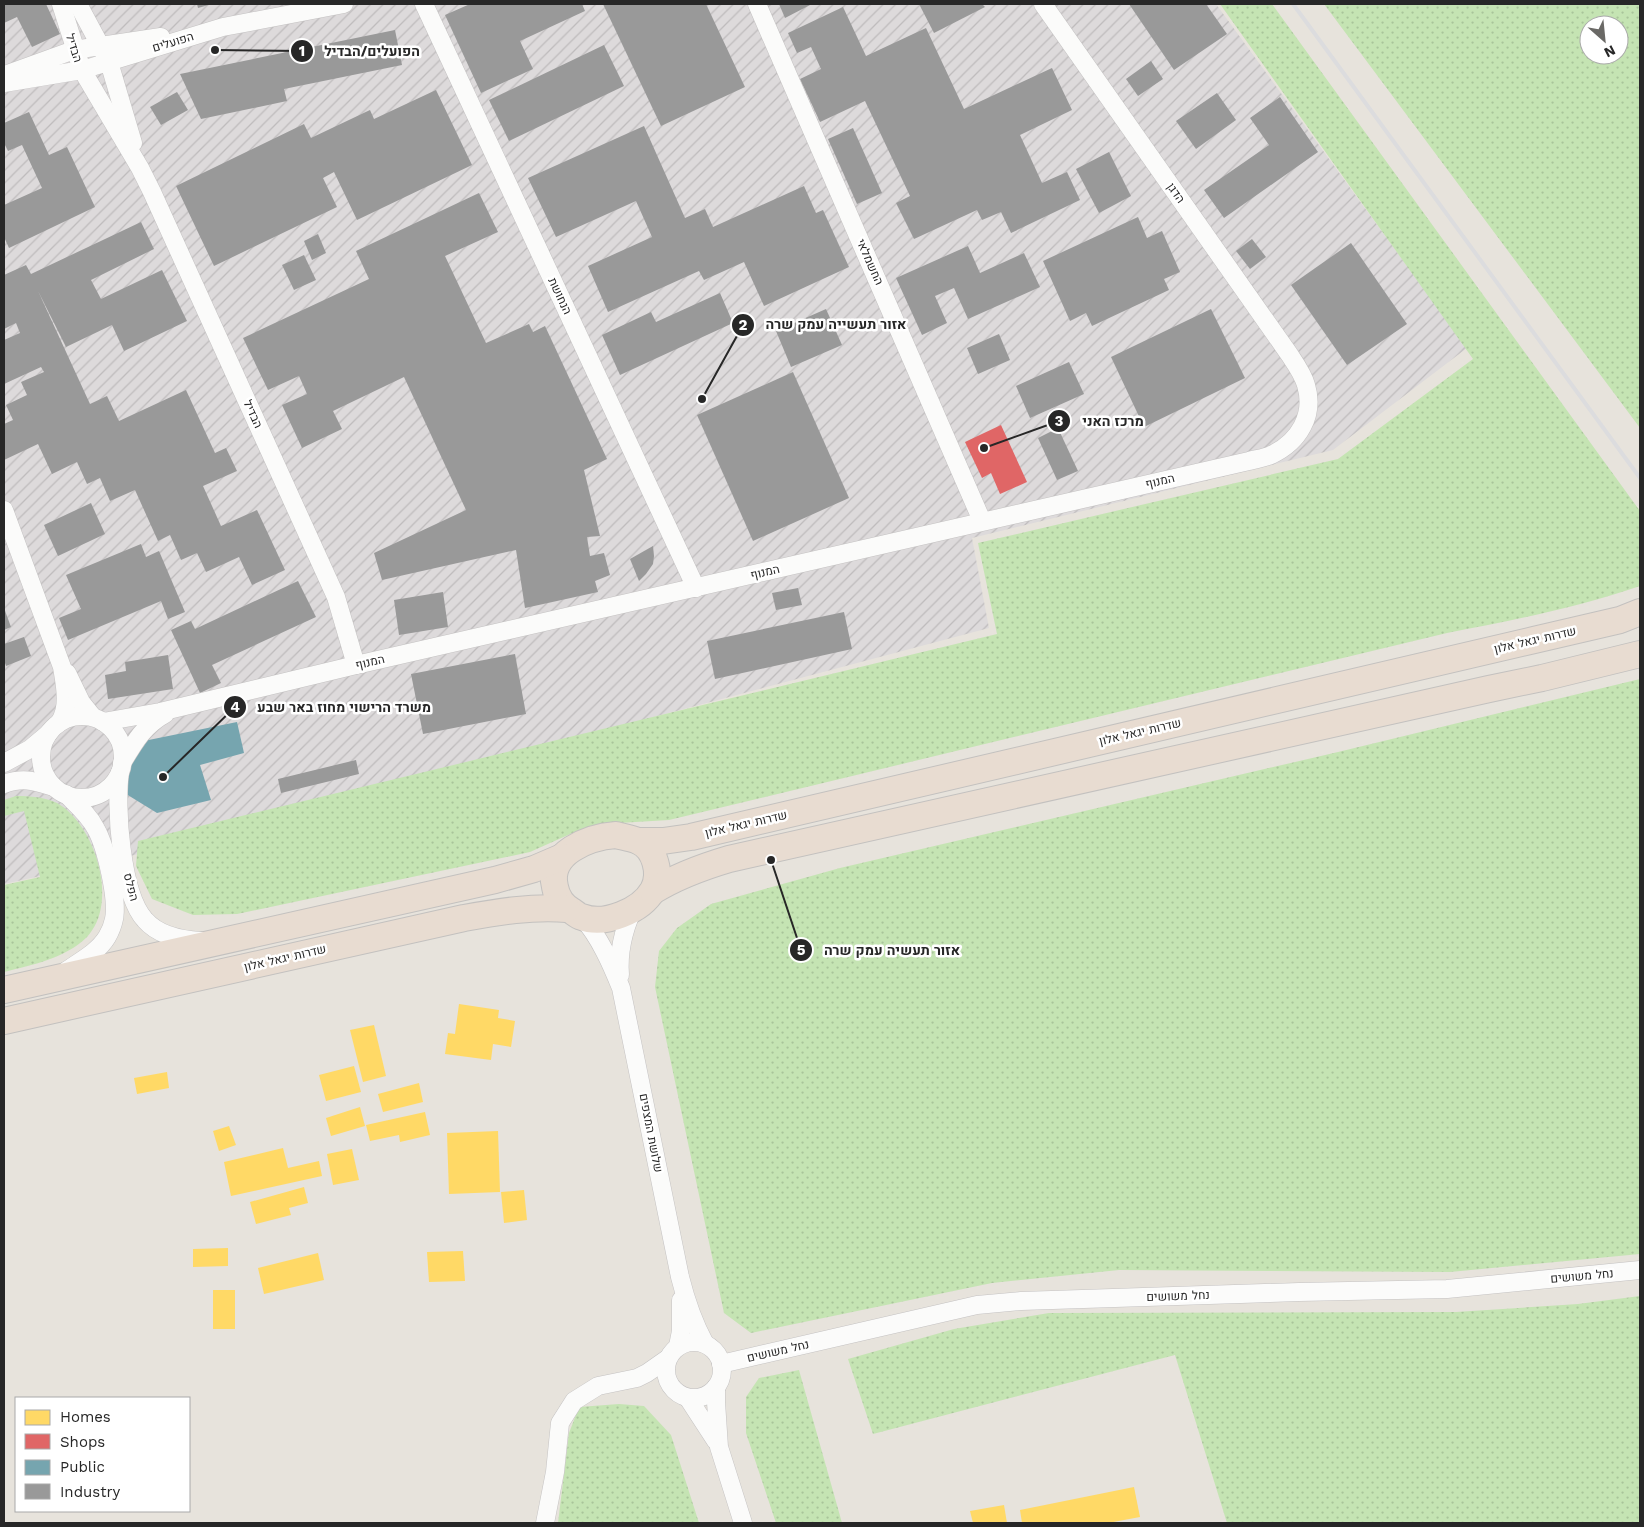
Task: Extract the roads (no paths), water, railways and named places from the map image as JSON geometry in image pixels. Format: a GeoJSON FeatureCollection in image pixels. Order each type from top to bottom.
{"type":"FeatureCollection","features":[{"type":"Feature","properties":{"kind":"highway","name":"שדרות יגאל אלון"},"geometry":{"type":"LineString","coordinates":[[639,841],[663,841],[691,837],[1620,620],[1640,612]]}},
{"type":"Feature","properties":{"kind":"highway"},"geometry":{"type":"LineString","coordinates":[[562,857],[555,868],[553,880],[557,897],[575,913],[594,920],[610,918],[633,909],[653,891],[676,877],[729,859],[1489,688],[1542,678],[1640,654]]}},
{"type":"Feature","properties":{"kind":"highway"},"geometry":{"type":"LineString","coordinates":[[4,990],[495,880],[534,869],[562,857],[578,845],[599,836],[616,835],[639,841],[650,849],[656,863],[656,879],[653,891]]}},
{"type":"Feature","properties":{"kind":"highway","name":"שדרות יגאל אלון"},"geometry":{"type":"LineString","coordinates":[[4,1021],[464,918],[545,907],[575,913]]}},
{"type":"Feature","properties":{"kind":"street","name":"הבדיל"},"geometry":{"type":"LineString","coordinates":[[61,4],[74,50],[82,70],[140,168],[336,597],[356,665]]}},
{"type":"Feature","properties":{"kind":"street","name":"הבדיל"},"geometry":{"type":"LineString","coordinates":[[78,4],[105,54],[140,168]]}},
{"type":"Feature","properties":{"kind":"street"},"geometry":{"type":"LineString","coordinates":[[4,75],[74,50],[105,54],[335,4]]}},
{"type":"Feature","properties":{"kind":"street","name":"הנחושת"},"geometry":{"type":"LineString","coordinates":[[424,4],[696,588]]}},
{"type":"Feature","properties":{"kind":"street","name":"החשמלאי"},"geometry":{"type":"LineString","coordinates":[[757,4],[982,521]]}},
{"type":"Feature","properties":{"kind":"street","name":"הדגן"},"geometry":{"type":"LineString","coordinates":[[1043,4],[1289,354],[1306,383]]}},
{"type":"Feature","properties":{"kind":"street"},"geometry":{"type":"LineString","coordinates":[[4,83],[82,70],[105,54]]}},
{"type":"Feature","properties":{"kind":"street","name":"המנוף"},"geometry":{"type":"LineString","coordinates":[[98,720],[136,717],[174,709],[356,665],[1270,456],[1290,443],[1304,425],[1310,406],[1306,383]]}},
{"type":"Feature","properties":{"kind":"street"},"geometry":{"type":"LineString","coordinates":[[4,510],[62,666],[66,686],[64,716],[43,744],[41,755],[42,767],[47,778],[60,791]]}},
{"type":"Feature","properties":{"kind":"street"},"geometry":{"type":"LineString","coordinates":[[4,784],[16,780],[30,780],[79,798],[92,796],[104,791],[114,782],[122,767],[121,744],[117,735],[98,720],[81,702],[54,646]]}},
{"type":"Feature","properties":{"kind":"street","name":"המנוף"},"geometry":{"type":"LineString","coordinates":[[122,767],[143,731],[154,720],[174,709]]}},
{"type":"Feature","properties":{"kind":"street"},"geometry":{"type":"LineString","coordinates":[[4,763],[30,749],[54,728],[69,718],[81,716],[98,720]]}},
{"type":"Feature","properties":{"kind":"street","name":"הפלס"},"geometry":{"type":"LineString","coordinates":[[122,767],[118,788],[118,815],[130,890],[137,908],[145,920],[158,930],[171,936],[221,942]]}},
{"type":"Feature","properties":{"kind":"street","name":"הפלס"},"geometry":{"type":"LineString","coordinates":[[54,979],[93,953],[106,938],[114,920],[115,901],[104,847],[97,829],[89,817],[60,791]]}},
{"type":"Feature","properties":{"kind":"street","name":"שלושת המצפים"},"geometry":{"type":"LineString","coordinates":[[621,988],[620,947],[624,928],[633,909]]}},
{"type":"Feature","properties":{"kind":"street","name":"שלושת המצפים"},"geometry":{"type":"LineString","coordinates":[[575,913],[592,929],[614,969],[621,988],[680,1277],[690,1313],[705,1344]]}},
{"type":"Feature","properties":{"kind":"street","name":"נחל משושים"},"geometry":{"type":"LineString","coordinates":[[721,1364],[977,1305],[1041,1300],[1447,1289],[1640,1270]]}},
{"type":"Feature","properties":{"kind":"street","name":"שלושת המצפים"},"geometry":{"type":"LineString","coordinates":[[672,1353],[681,1331],[680,1277]]}},
{"type":"Feature","properties":{"kind":"street"},"geometry":{"type":"LineString","coordinates":[[545,1523],[555,1472],[560,1423],[574,1401],[598,1386],[627,1380],[647,1373],[686,1342],[705,1344],[712,1348],[718,1355],[721,1364],[722,1372],[716,1386],[704,1396],[681,1394],[649,1383],[627,1380]]}},
{"type":"Feature","properties":{"kind":"street"},"geometry":{"type":"LineString","coordinates":[[672,1353],[666,1376],[669,1384],[681,1394],[709,1427],[719,1447],[743,1523]]}},
{"type":"Feature","properties":{"kind":"street"},"geometry":{"type":"LineString","coordinates":[[716,1386],[719,1447]]}},
{"type":"Feature","properties":{"kind":"railway"},"geometry":{"type":"LineString","coordinates":[[1293,4],[1640,478]]}},
{"type":"Feature","properties":{"kind":"place","name":"הפועלים/הבדיל"},"geometry":{"type":"Point","coordinates":[215,50]}},
{"type":"Feature","properties":{"kind":"place","name":"אזור תעשייה עמק שרה"},"geometry":{"type":"Point","coordinates":[702,399]}},
{"type":"Feature","properties":{"kind":"place","name":"מרכז האני"},"geometry":{"type":"Point","coordinates":[984,448]}},
{"type":"Feature","properties":{"kind":"place","name":"משרד הרישוי מחוז באר שבע"},"geometry":{"type":"Point","coordinates":[163,777]}},
{"type":"Feature","properties":{"kind":"place","name":"אזור תעשיה עמק שרה"},"geometry":{"type":"Point","coordinates":[771,860]}}]}
